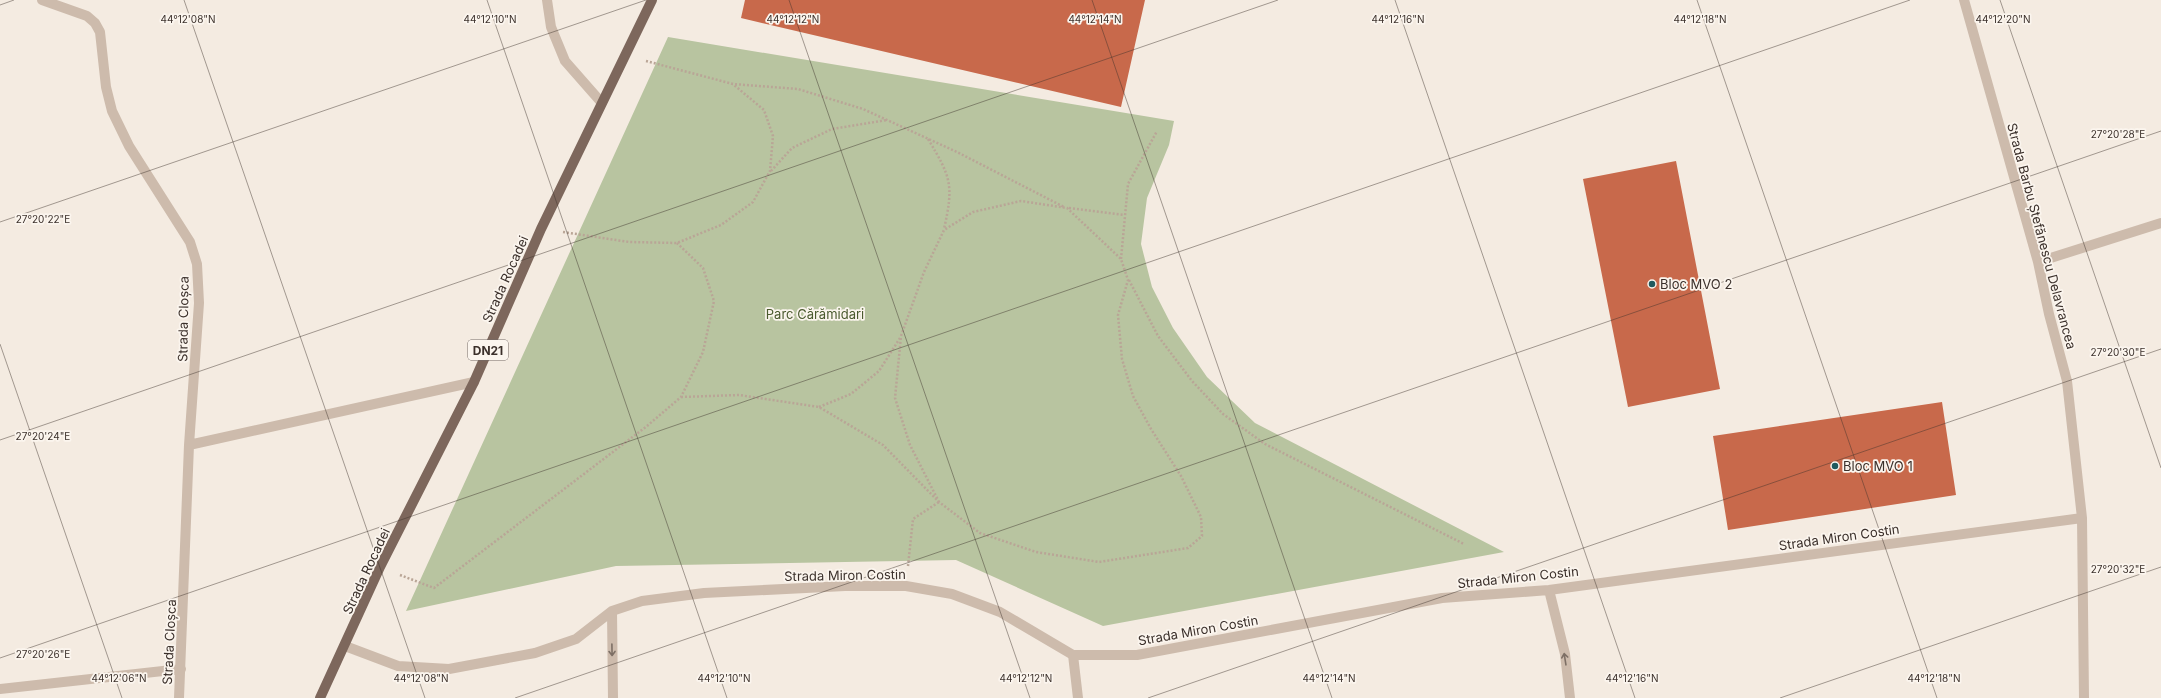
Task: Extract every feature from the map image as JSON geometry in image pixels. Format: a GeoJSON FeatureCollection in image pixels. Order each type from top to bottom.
{"type":"FeatureCollection","features":[{"type":"Feature","properties":{"kind":"main road","name":"Strada Rocadei"},"geometry":{"type":"LineString","coordinates":[[320,698],[380,567],[474,382],[541,228],[601,102],[652,0]]}},
{"type":"Feature","properties":{"kind":"street","name":"Strada Cloșca"},"geometry":{"type":"LineString","coordinates":[[42,0],[87,16],[95,23],[100,32],[106,87],[112,112],[129,146],[190,242],[197,264],[199,303],[189,446],[179,698]]}},
{"type":"Feature","properties":{"kind":"street"},"geometry":{"type":"LineString","coordinates":[[547,0],[551,27],[565,61],[601,102]]}},
{"type":"Feature","properties":{"kind":"street","name":"Strada Barbu Ștefănescu Delavrancea"},"geometry":{"type":"LineString","coordinates":[[1964,0],[2038,262],[2049,314],[2067,381],[2082,518],[2084,698]]}},
{"type":"Feature","properties":{"kind":"street"},"geometry":{"type":"LineString","coordinates":[[2038,262],[2161,224]]}},
{"type":"Feature","properties":{"kind":"street"},"geometry":{"type":"LineString","coordinates":[[189,446],[474,382]]}},
{"type":"Feature","properties":{"kind":"street","name":"Strada Miron Costin"},"geometry":{"type":"LineString","coordinates":[[345,646],[398,666],[449,669],[535,652],[576,639],[612,611],[642,601],[704,593],[845,586],[906,586],[952,594],[1000,612],[1073,655],[1137,655],[1442,598],[1549,590],[2082,518]]}},
{"type":"Feature","properties":{"kind":"street"},"geometry":{"type":"LineString","coordinates":[[1549,590],[1565,654],[1570,698]]}},
{"type":"Feature","properties":{"kind":"street"},"geometry":{"type":"LineString","coordinates":[[612,611],[613,698]]}},
{"type":"Feature","properties":{"kind":"street"},"geometry":{"type":"LineString","coordinates":[[1073,655],[1078,698]]}},
{"type":"Feature","properties":{"kind":"street"},"geometry":{"type":"LineString","coordinates":[[0,689],[181,669]]}},
{"type":"Feature","properties":{"kind":"path"},"geometry":{"type":"LineString","coordinates":[[624,55],[733,84],[798,89],[863,109],[928,138],[1067,208],[1121,259]]}},
{"type":"Feature","properties":{"kind":"path"},"geometry":{"type":"LineString","coordinates":[[733,84],[764,110],[773,136],[770,171]]}},
{"type":"Feature","properties":{"kind":"path"},"geometry":{"type":"LineString","coordinates":[[541,228],[629,242],[677,243],[721,225],[753,202],[770,171],[792,148],[832,129],[887,120]]}},
{"type":"Feature","properties":{"kind":"path"},"geometry":{"type":"LineString","coordinates":[[1157,131],[1128,184],[1121,259],[1128,280],[1158,336],[1192,381],[1223,414],[1265,444],[1464,544]]}},
{"type":"Feature","properties":{"kind":"path"},"geometry":{"type":"LineString","coordinates":[[819,407],[851,394],[880,371],[901,336],[924,272],[944,230],[951,200],[947,170],[928,138]]}},
{"type":"Feature","properties":{"kind":"path"},"geometry":{"type":"LineString","coordinates":[[944,230],[973,212],[1021,201],[1124,215]]}},
{"type":"Feature","properties":{"kind":"path"},"geometry":{"type":"LineString","coordinates":[[380,567],[434,588],[647,426],[681,397],[703,352],[714,301],[703,268],[677,243]]}},
{"type":"Feature","properties":{"kind":"path"},"geometry":{"type":"LineString","coordinates":[[681,397],[739,395],[819,407],[883,445],[939,502],[980,533],[1036,552],[1099,562],[1188,548],[1202,536],[1201,517],[1181,476],[1151,429],[1133,396],[1122,359],[1118,315],[1128,280]]}},
{"type":"Feature","properties":{"kind":"path"},"geometry":{"type":"LineString","coordinates":[[901,336],[895,398],[910,445],[939,502]]}},
{"type":"Feature","properties":{"kind":"path"},"geometry":{"type":"LineString","coordinates":[[906,586],[913,519],[939,502]]}},
{"type":"Feature","properties":{"kind":"green space","name":"Parc Cărămidari"},"geometry":{"type":"Polygon","coordinates":[[[668,37],[1174,121],[1169,145],[1147,198],[1141,244],[1152,287],[1173,328],[1207,377],[1255,423],[1504,552],[1103,626],[956,560],[616,566],[406,611],[668,37]]]}},
{"type":"Feature","properties":{"kind":"building"},"geometry":{"type":"Polygon","coordinates":[[[745,0],[1145,0],[1121,107],[741,18],[745,0]]]}},
{"type":"Feature","properties":{"kind":"building","name":"Bloc MVO 2"},"geometry":{"type":"Polygon","coordinates":[[[1676,161],[1720,389],[1628,407],[1583,179],[1676,161]]]}},
{"type":"Feature","properties":{"kind":"building","name":"Bloc MVO 1"},"geometry":{"type":"Polygon","coordinates":[[[1942,402],[1956,495],[1728,530],[1713,436],[1942,402]]]}},
{"type":"Feature","properties":{"kind":"place","name":"Bloc MVO 2"},"geometry":{"type":"Point","coordinates":[1652,284]}},
{"type":"Feature","properties":{"kind":"place","name":"Bloc MVO 1"},"geometry":{"type":"Point","coordinates":[1835,466]}}]}
